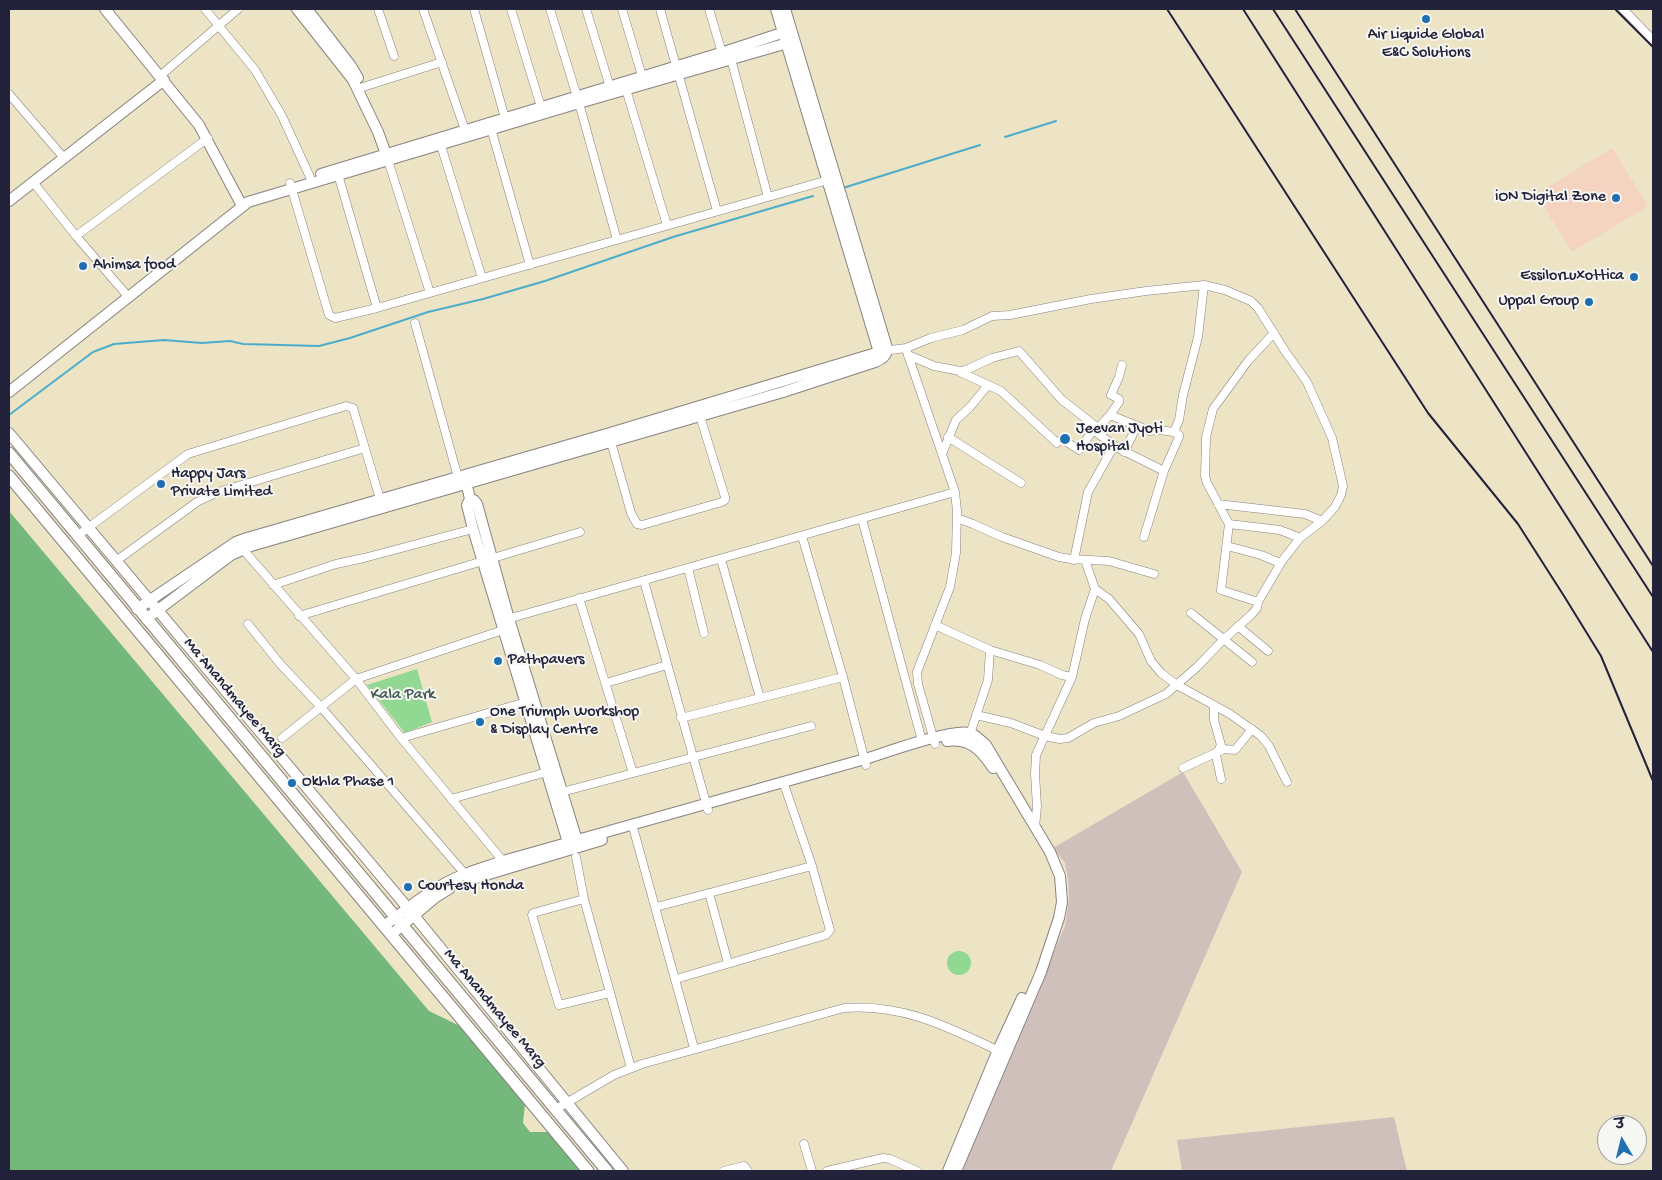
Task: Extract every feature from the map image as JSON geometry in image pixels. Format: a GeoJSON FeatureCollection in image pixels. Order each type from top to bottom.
{"type":"FeatureCollection","features":[{"type":"Feature","properties":{"kind":"main road","name":"Ma Anandmayee Marg"},"geometry":{"type":"LineString","coordinates":[[9,453],[137,609],[400,920],[607,1171]]}},
{"type":"Feature","properties":{"kind":"main road","name":"Ma Anandmayee Marg"},"geometry":{"type":"LineString","coordinates":[[9,476],[132,625],[389,929],[588,1171]]}},
{"type":"Feature","properties":{"kind":"street"},"geometry":{"type":"LineString","coordinates":[[105,9],[199,124],[240,202]]}},
{"type":"Feature","properties":{"kind":"street"},"geometry":{"type":"LineString","coordinates":[[205,9],[255,70],[282,116],[310,177]]}},
{"type":"Feature","properties":{"kind":"street"},"geometry":{"type":"LineString","coordinates":[[9,201],[162,78],[238,9]]}},
{"type":"Feature","properties":{"kind":"street"},"geometry":{"type":"LineString","coordinates":[[297,9],[352,80],[378,132],[430,293]]}},
{"type":"Feature","properties":{"kind":"street"},"geometry":{"type":"LineString","coordinates":[[307,9],[351,66],[363,87],[378,123],[378,132]]}},
{"type":"Feature","properties":{"kind":"street"},"geometry":{"type":"LineString","coordinates":[[378,9],[394,56]]}},
{"type":"Feature","properties":{"kind":"street"},"geometry":{"type":"LineString","coordinates":[[423,9],[465,130]]}},
{"type":"Feature","properties":{"kind":"street"},"geometry":{"type":"LineString","coordinates":[[474,9],[506,118]]}},
{"type":"Feature","properties":{"kind":"street"},"geometry":{"type":"LineString","coordinates":[[511,9],[541,107]]}},
{"type":"Feature","properties":{"kind":"street"},"geometry":{"type":"LineString","coordinates":[[550,9],[578,100],[617,240]]}},
{"type":"Feature","properties":{"kind":"street"},"geometry":{"type":"LineString","coordinates":[[586,9],[610,87]]}},
{"type":"Feature","properties":{"kind":"street"},"geometry":{"type":"LineString","coordinates":[[622,9],[642,76]]}},
{"type":"Feature","properties":{"kind":"street"},"geometry":{"type":"LineString","coordinates":[[660,9],[717,211]]}},
{"type":"Feature","properties":{"kind":"street"},"geometry":{"type":"LineString","coordinates":[[709,9],[722,53]]}},
{"type":"Feature","properties":{"kind":"street"},"geometry":{"type":"LineString","coordinates":[[137,609],[239,546],[380,500],[462,481],[611,442],[700,416],[875,362],[885,356],[887,350],[789,37],[776,9]]}},
{"type":"Feature","properties":{"kind":"street"},"geometry":{"type":"LineString","coordinates":[[785,9],[789,37],[828,180],[878,349],[876,353]]}},
{"type":"Feature","properties":{"kind":"street"},"geometry":{"type":"LineString","coordinates":[[1623,9],[1653,40]]}},
{"type":"Feature","properties":{"kind":"street"},"geometry":{"type":"LineString","coordinates":[[9,384],[240,202],[678,71],[722,53],[789,37]]}},
{"type":"Feature","properties":{"kind":"street"},"geometry":{"type":"LineString","coordinates":[[439,142],[465,130],[490,126],[506,118],[541,107],[578,100],[610,87],[625,86],[642,76],[731,60],[789,37]]}},
{"type":"Feature","properties":{"kind":"street"},"geometry":{"type":"LineString","coordinates":[[731,60],[768,197]]}},
{"type":"Feature","properties":{"kind":"street"},"geometry":{"type":"LineString","coordinates":[[363,87],[442,62]]}},
{"type":"Feature","properties":{"kind":"street"},"geometry":{"type":"LineString","coordinates":[[625,86],[667,226]]}},
{"type":"Feature","properties":{"kind":"street"},"geometry":{"type":"LineString","coordinates":[[9,94],[64,158]]}},
{"type":"Feature","properties":{"kind":"street"},"geometry":{"type":"LineString","coordinates":[[490,126],[530,264]]}},
{"type":"Feature","properties":{"kind":"street"},"geometry":{"type":"LineString","coordinates":[[76,236],[208,138]]}},
{"type":"Feature","properties":{"kind":"street"},"geometry":{"type":"LineString","coordinates":[[439,142],[482,278]]}},
{"type":"Feature","properties":{"kind":"street"},"geometry":{"type":"LineString","coordinates":[[9,392],[248,202],[310,177],[338,172]]}},
{"type":"Feature","properties":{"kind":"street"},"geometry":{"type":"LineString","coordinates":[[338,172],[377,308]]}},
{"type":"Feature","properties":{"kind":"street"},"geometry":{"type":"LineString","coordinates":[[291,186],[329,316],[335,318],[377,308],[828,180]]}},
{"type":"Feature","properties":{"kind":"street"},"geometry":{"type":"LineString","coordinates":[[33,182],[125,293]]}},
{"type":"Feature","properties":{"kind":"street"},"geometry":{"type":"LineString","coordinates":[[907,351],[931,338],[966,328],[992,316],[1010,315],[1091,299],[1204,285],[1225,290],[1251,301],[1258,308],[1307,382],[1335,447],[1343,491],[1335,507],[1322,521],[1300,538],[1280,563],[1252,614],[1177,685],[1153,700],[1119,716],[1094,723],[1068,738],[1060,739],[1045,736],[1012,723],[976,715]]}},
{"type":"Feature","properties":{"kind":"street"},"geometry":{"type":"LineString","coordinates":[[1174,432],[1179,420],[1183,395],[1198,336],[1204,285]]}},
{"type":"Feature","properties":{"kind":"street"},"geometry":{"type":"LineString","coordinates":[[415,323],[462,481],[470,499],[474,500],[477,504],[487,560],[526,702],[547,772],[559,793]]}},
{"type":"Feature","properties":{"kind":"street"},"geometry":{"type":"LineString","coordinates":[[1258,602],[1221,591],[1229,524],[1205,476],[1205,444],[1210,415],[1229,385],[1274,333]]}},
{"type":"Feature","properties":{"kind":"street"},"geometry":{"type":"LineString","coordinates":[[146,619],[231,555],[239,546],[462,481],[887,350],[907,351],[934,366],[960,371],[988,384],[1001,391],[1057,443],[1062,439],[1078,450],[1095,428],[1100,427],[1119,402],[1119,400],[1111,396],[1122,365]]}},
{"type":"Feature","properties":{"kind":"street"},"geometry":{"type":"LineString","coordinates":[[907,351],[955,492],[957,518],[956,553],[950,587],[917,672],[917,678],[935,741]]}},
{"type":"Feature","properties":{"kind":"street"},"geometry":{"type":"LineString","coordinates":[[960,371],[992,358],[1019,351],[1062,400],[1114,446],[1164,472]]}},
{"type":"Feature","properties":{"kind":"street"},"geometry":{"type":"LineString","coordinates":[[942,454],[956,420],[970,407],[988,384]]}},
{"type":"Feature","properties":{"kind":"street"},"geometry":{"type":"LineString","coordinates":[[77,536],[188,454],[346,406],[353,408],[380,500]]}},
{"type":"Feature","properties":{"kind":"street"},"geometry":{"type":"LineString","coordinates":[[1110,415],[1152,432],[1159,430],[1174,432],[1179,435],[1164,472],[1144,536]]}},
{"type":"Feature","properties":{"kind":"street"},"geometry":{"type":"LineString","coordinates":[[611,442],[631,513],[637,524],[722,502],[725,500],[725,497],[700,416]]}},
{"type":"Feature","properties":{"kind":"street"},"geometry":{"type":"LineString","coordinates":[[1124,452],[1137,426]]}},
{"type":"Feature","properties":{"kind":"street"},"geometry":{"type":"LineString","coordinates":[[9,432],[156,610],[411,911],[623,1171]]}},
{"type":"Feature","properties":{"kind":"street"},"geometry":{"type":"LineString","coordinates":[[948,437],[1021,483]]}},
{"type":"Feature","properties":{"kind":"street"},"geometry":{"type":"LineString","coordinates":[[1074,560],[1088,492],[1114,446]]}},
{"type":"Feature","properties":{"kind":"street"},"geometry":{"type":"LineString","coordinates":[[116,561],[197,502],[218,492],[365,448]]}},
{"type":"Feature","properties":{"kind":"street"},"geometry":{"type":"LineString","coordinates":[[282,738],[356,679],[504,624],[579,598],[955,492]]}},
{"type":"Feature","properties":{"kind":"street"},"geometry":{"type":"LineString","coordinates":[[470,499],[467,505],[473,529],[487,560]]}},
{"type":"Feature","properties":{"kind":"street"},"geometry":{"type":"LineString","coordinates":[[1218,504],[1305,514],[1322,521]]}},
{"type":"Feature","properties":{"kind":"street"},"geometry":{"type":"LineString","coordinates":[[957,518],[1011,541],[1059,557],[1074,560],[1109,561],[1154,574]]}},
{"type":"Feature","properties":{"kind":"street"},"geometry":{"type":"LineString","coordinates":[[862,519],[922,741]]}},
{"type":"Feature","properties":{"kind":"street"},"geometry":{"type":"LineString","coordinates":[[1229,524],[1264,528],[1300,538]]}},
{"type":"Feature","properties":{"kind":"street"},"geometry":{"type":"LineString","coordinates":[[273,585],[336,564],[473,529]]}},
{"type":"Feature","properties":{"kind":"street"},"geometry":{"type":"LineString","coordinates":[[299,616],[580,532]]}},
{"type":"Feature","properties":{"kind":"street"},"geometry":{"type":"LineString","coordinates":[[802,536],[843,677],[865,762]]}},
{"type":"Feature","properties":{"kind":"street"},"geometry":{"type":"LineString","coordinates":[[239,546],[356,679],[401,738],[503,861]]}},
{"type":"Feature","properties":{"kind":"street"},"geometry":{"type":"LineString","coordinates":[[1227,546],[1256,553],[1280,563]]}},
{"type":"Feature","properties":{"kind":"street"},"geometry":{"type":"LineString","coordinates":[[721,559],[760,698]]}},
{"type":"Feature","properties":{"kind":"street"},"geometry":{"type":"LineString","coordinates":[[1085,560],[1096,588],[1109,599],[1139,634],[1154,664],[1177,685],[1214,705],[1252,729],[1265,740],[1287,782]]}},
{"type":"Feature","properties":{"kind":"street"},"geometry":{"type":"LineString","coordinates":[[688,568],[704,633]]}},
{"type":"Feature","properties":{"kind":"street"},"geometry":{"type":"LineString","coordinates":[[644,580],[707,807]]}},
{"type":"Feature","properties":{"kind":"street"},"geometry":{"type":"LineString","coordinates":[[1035,827],[1036,755],[1072,677],[1085,618],[1096,588]]}},
{"type":"Feature","properties":{"kind":"street"},"geometry":{"type":"LineString","coordinates":[[579,598],[633,773]]}},
{"type":"Feature","properties":{"kind":"street"},"geometry":{"type":"LineString","coordinates":[[1191,613],[1252,662]]}},
{"type":"Feature","properties":{"kind":"street"},"geometry":{"type":"LineString","coordinates":[[248,624],[281,665],[321,707],[464,874]]}},
{"type":"Feature","properties":{"kind":"street"},"geometry":{"type":"LineString","coordinates":[[504,624],[559,793],[574,847],[584,898],[631,1068]]}},
{"type":"Feature","properties":{"kind":"street"},"geometry":{"type":"LineString","coordinates":[[936,625],[990,650],[1072,677]]}},
{"type":"Feature","properties":{"kind":"street"},"geometry":{"type":"LineString","coordinates":[[1238,626],[1268,651]]}},
{"type":"Feature","properties":{"kind":"street"},"geometry":{"type":"LineString","coordinates":[[969,738],[988,680],[990,650]]}},
{"type":"Feature","properties":{"kind":"street"},"geometry":{"type":"LineString","coordinates":[[606,683],[667,665]]}},
{"type":"Feature","properties":{"kind":"street"},"geometry":{"type":"LineString","coordinates":[[681,718],[843,677]]}},
{"type":"Feature","properties":{"kind":"street"},"geometry":{"type":"LineString","coordinates":[[401,738],[526,702]]}},
{"type":"Feature","properties":{"kind":"street"},"geometry":{"type":"LineString","coordinates":[[1214,705],[1213,716],[1221,745],[1216,755],[1221,779]]}},
{"type":"Feature","properties":{"kind":"street"},"geometry":{"type":"LineString","coordinates":[[559,793],[811,726]]}},
{"type":"Feature","properties":{"kind":"street"},"geometry":{"type":"LineString","coordinates":[[1183,768],[1217,752],[1227,749],[1235,750],[1252,729]]}},
{"type":"Feature","properties":{"kind":"street"},"geometry":{"type":"LineString","coordinates":[[389,929],[434,890],[464,874],[503,861],[574,847],[634,831],[707,807],[785,787],[935,741],[950,734],[969,738],[986,745],[1050,852],[1062,894],[1060,918],[1041,972],[948,1171]]}},
{"type":"Feature","properties":{"kind":"street"},"geometry":{"type":"LineString","coordinates":[[969,738],[995,770],[1056,874]]}},
{"type":"Feature","properties":{"kind":"street"},"geometry":{"type":"LineString","coordinates":[[411,911],[466,881],[707,807],[865,762],[922,741],[935,741]]}},
{"type":"Feature","properties":{"kind":"street"},"geometry":{"type":"LineString","coordinates":[[451,799],[547,772]]}},
{"type":"Feature","properties":{"kind":"street"},"geometry":{"type":"LineString","coordinates":[[676,979],[828,933],[830,928],[812,866],[785,787]]}},
{"type":"Feature","properties":{"kind":"street"},"geometry":{"type":"LineString","coordinates":[[634,831],[694,1048]]}},
{"type":"Feature","properties":{"kind":"street"},"geometry":{"type":"LineString","coordinates":[[656,907],[812,866]]}},
{"type":"Feature","properties":{"kind":"street"},"geometry":{"type":"LineString","coordinates":[[709,893],[728,963]]}},
{"type":"Feature","properties":{"kind":"street"},"geometry":{"type":"LineString","coordinates":[[584,898],[533,913],[532,915],[559,1005],[609,993]]}},
{"type":"Feature","properties":{"kind":"street"},"geometry":{"type":"LineString","coordinates":[[556,1109],[614,1075],[631,1068],[694,1048],[844,1008],[875,1007],[926,1019],[1002,1052]]}},
{"type":"Feature","properties":{"kind":"street"},"geometry":{"type":"LineString","coordinates":[[956,1171],[1002,1052]]}},
{"type":"Feature","properties":{"kind":"street"},"geometry":{"type":"LineString","coordinates":[[804,1144],[812,1171]]}},
{"type":"Feature","properties":{"kind":"street"},"geometry":{"type":"LineString","coordinates":[[827,1171],[883,1158],[890,1159],[917,1171]]}},
{"type":"Feature","properties":{"kind":"street"},"geometry":{"type":"LineString","coordinates":[[724,1171],[744,1166],[748,1171]]}},
{"type":"Feature","properties":{"kind":"shaded area"},"geometry":{"type":"Polygon","coordinates":[[[1612,148],[1648,206],[1572,252],[1536,194],[1612,148]]]}},
{"type":"Feature","properties":{"kind":"shaded area"},"geometry":{"type":"Polygon","coordinates":[[[1183,772],[1242,872],[1111,1171],[961,1171],[1065,926],[1069,897],[1068,879],[1065,863],[1053,848],[1183,772]]]}},
{"type":"Feature","properties":{"kind":"shaded area"},"geometry":{"type":"Polygon","coordinates":[[[1394,1117],[1407,1171],[1182,1171],[1177,1140],[1394,1117]]]}},
{"type":"Feature","properties":{"kind":"green space"},"geometry":{"type":"Polygon","coordinates":[[[9,511],[429,1011],[460,1026],[525,1104],[523,1123],[530,1132],[551,1132],[582,1171],[9,1171],[9,511]]]}},
{"type":"Feature","properties":{"kind":"green space","name":"Kala Park"},"geometry":{"type":"Polygon","coordinates":[[[417,669],[432,722],[405,733],[367,685],[417,669]]]}},
{"type":"Feature","properties":{"kind":"green space"},"geometry":{"type":"Polygon","coordinates":[[[959,951],[967,955],[971,963],[967,971],[959,975],[951,971],[947,963],[951,955],[959,951]]]}},
{"type":"Feature","properties":{"kind":"waterway"},"geometry":{"type":"LineString","coordinates":[[1005,137],[1056,121]]}},
{"type":"Feature","properties":{"kind":"waterway"},"geometry":{"type":"LineString","coordinates":[[843,188],[980,145]]}},
{"type":"Feature","properties":{"kind":"waterway"},"geometry":{"type":"LineString","coordinates":[[9,415],[93,352],[114,344],[164,340],[202,343],[230,341],[243,344],[319,346],[350,338],[428,312],[483,299],[545,281],[673,237],[813,196]]}},
{"type":"Feature","properties":{"kind":"railway"},"geometry":{"type":"LineString","coordinates":[[1167,9],[1428,413],[1518,524],[1564,596],[1601,656],[1653,781]]}},
{"type":"Feature","properties":{"kind":"railway"},"geometry":{"type":"LineString","coordinates":[[1243,9],[1653,652]]}},
{"type":"Feature","properties":{"kind":"railway"},"geometry":{"type":"LineString","coordinates":[[1273,9],[1653,597]]}},
{"type":"Feature","properties":{"kind":"railway"},"geometry":{"type":"LineString","coordinates":[[1295,9],[1653,566]]}},
{"type":"Feature","properties":{"kind":"railway"},"geometry":{"type":"LineString","coordinates":[[1615,9],[1653,47]]}},
{"type":"Feature","properties":{"kind":"place","name":"Air Liquide Global E&C Solutions"},"geometry":{"type":"Point","coordinates":[1426,19]}},
{"type":"Feature","properties":{"kind":"place","name":"iON Digital Zone"},"geometry":{"type":"Point","coordinates":[1616,198]}},
{"type":"Feature","properties":{"kind":"place","name":"Ahimsa food"},"geometry":{"type":"Point","coordinates":[83,266]}},
{"type":"Feature","properties":{"kind":"place","name":"EssilorLuxottica"},"geometry":{"type":"Point","coordinates":[1634,277]}},
{"type":"Feature","properties":{"kind":"place","name":"Uppal Group"},"geometry":{"type":"Point","coordinates":[1589,302]}},
{"type":"Feature","properties":{"kind":"place","name":"Jeevan Jyoti Hospital"},"geometry":{"type":"Point","coordinates":[1065,439]}},
{"type":"Feature","properties":{"kind":"place","name":"Happy Jars Private Limited"},"geometry":{"type":"Point","coordinates":[161,484]}},
{"type":"Feature","properties":{"kind":"place","name":"Pathpavers"},"geometry":{"type":"Point","coordinates":[498,661]}},
{"type":"Feature","properties":{"kind":"place","name":"One Triumph Workshop & Display Centre"},"geometry":{"type":"Point","coordinates":[480,722]}},
{"type":"Feature","properties":{"kind":"place","name":"Okhla Phase 1"},"geometry":{"type":"Point","coordinates":[292,783]}},
{"type":"Feature","properties":{"kind":"place","name":"Courtesy Honda"},"geometry":{"type":"Point","coordinates":[408,887]}}]}
